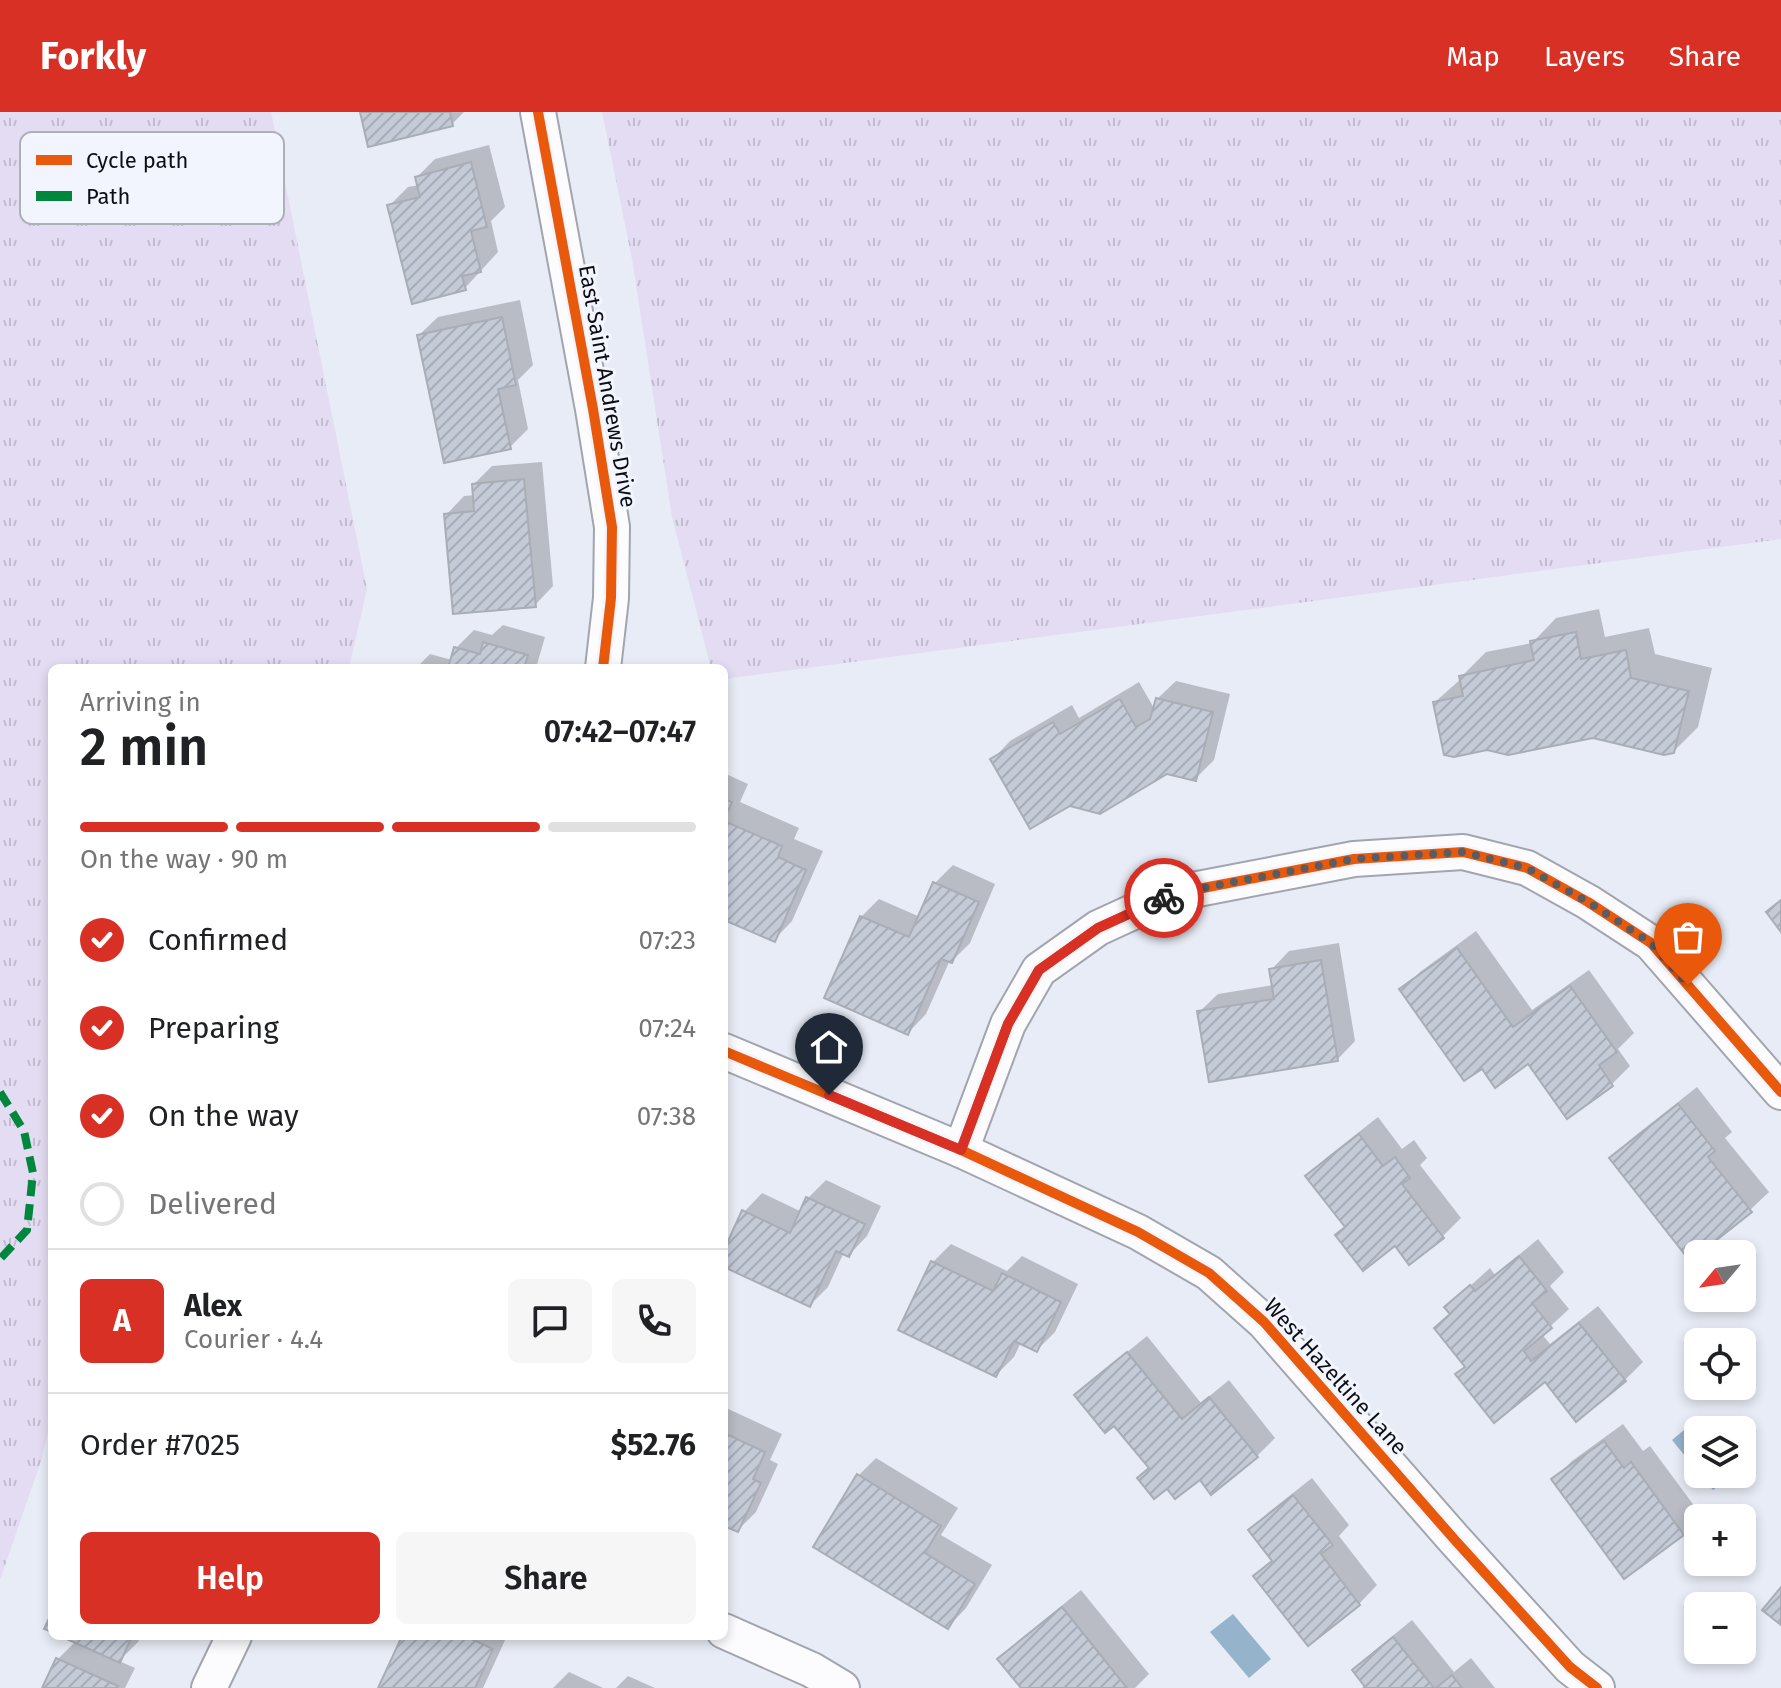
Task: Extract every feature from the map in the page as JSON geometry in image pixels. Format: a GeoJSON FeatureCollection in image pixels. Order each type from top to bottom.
{"type":"FeatureCollection","features":[{"type":"Feature","properties":{"kind":"street","name":"East Saint Andrews Drive"},"geometry":{"type":"LineString","coordinates":[[538,112],[612,527],[611,598],[603,664]]}},
{"type":"Feature","properties":{"kind":"street"},"geometry":{"type":"LineString","coordinates":[[961,1150],[1008,1024],[1039,970],[1098,928],[1172,894],[1354,859],[1463,852],[1527,868],[1588,902],[1651,943],[1781,1092]]}},
{"type":"Feature","properties":{"kind":"street","name":"West Hazeltine Lane"},"geometry":{"type":"LineString","coordinates":[[728,1053],[961,1150],[1138,1232],[1209,1273],[1264,1322],[1570,1667],[1597,1688]]}},
{"type":"Feature","properties":{"kind":"street"},"geometry":{"type":"LineString","coordinates":[[728,1633],[812,1670],[842,1688]]}},
{"type":"Feature","properties":{"kind":"street"},"geometry":{"type":"LineString","coordinates":[[209,1688],[232,1640]]}},
{"type":"Feature","properties":{"kind":"green space"},"geometry":{"type":"Polygon","coordinates":[[[0,112],[271,112],[275,132],[20,132],[20,224],[284,224],[284,177],[367,589],[350,664],[48,664],[48,1434],[0,1580],[0,112]]]}},
{"type":"Feature","properties":{"kind":"green space"},"geometry":{"type":"Polygon","coordinates":[[[602,112],[1781,112],[1781,539],[728,678],[728,664],[710,664],[672,517],[632,259],[602,112]]]}},
{"type":"Feature","properties":{"kind":"water"},"geometry":{"type":"Polygon","coordinates":[[[1684,1430],[1684,1455],[1672,1440],[1684,1430]]]}},
{"type":"Feature","properties":{"kind":"water"},"geometry":{"type":"Polygon","coordinates":[[[1233,1614],[1271,1659],[1249,1678],[1210,1632],[1233,1614]]]}},
{"type":"Feature","properties":{"kind":"building"},"geometry":{"type":"Polygon","coordinates":[[[360,112],[450,112],[453,126],[368,147],[360,112]]]}},
{"type":"Feature","properties":{"kind":"building"},"geometry":{"type":"Polygon","coordinates":[[[471,162],[487,227],[471,231],[481,272],[462,276],[466,290],[412,304],[387,205],[420,197],[415,177],[471,162]]]}},
{"type":"Feature","properties":{"kind":"building"},"geometry":{"type":"Polygon","coordinates":[[[502,317],[516,385],[498,389],[511,449],[444,463],[417,335],[502,317]]]}},
{"type":"Feature","properties":{"kind":"building"},"geometry":{"type":"Polygon","coordinates":[[[524,479],[536,607],[453,614],[444,514],[474,511],[472,484],[524,479]]]}},
{"type":"Feature","properties":{"kind":"building"},"geometry":{"type":"Polygon","coordinates":[[[1576,632],[1581,659],[1626,650],[1631,678],[1689,691],[1674,753],[1664,755],[1593,738],[1508,755],[1487,750],[1454,757],[1444,755],[1433,702],[1463,696],[1459,676],[1534,660],[1530,641],[1576,632]]]}},
{"type":"Feature","properties":{"kind":"building"},"geometry":{"type":"Polygon","coordinates":[[[483,642],[528,655],[525,664],[449,664],[454,647],[480,654],[483,642]]]}},
{"type":"Feature","properties":{"kind":"building"},"geometry":{"type":"Polygon","coordinates":[[[1156,698],[1213,712],[1196,781],[1167,774],[1100,814],[1070,806],[1030,829],[990,759],[1053,722],[1060,734],[1120,699],[1136,727],[1150,719],[1156,698]]]}},
{"type":"Feature","properties":{"kind":"building"},"geometry":{"type":"Polygon","coordinates":[[[728,823],[782,846],[778,857],[806,870],[775,942],[728,922],[728,823]]]}},
{"type":"Feature","properties":{"kind":"building"},"geometry":{"type":"Polygon","coordinates":[[[933,882],[979,902],[952,963],[941,959],[908,1035],[824,998],[860,916],[909,937],[933,882]]]}},
{"type":"Feature","properties":{"kind":"building"},"geometry":{"type":"Polygon","coordinates":[[[1781,900],[1781,932],[1766,912],[1781,900]]]}},
{"type":"Feature","properties":{"kind":"building"},"geometry":{"type":"Polygon","coordinates":[[[1457,948],[1513,1027],[1570,986],[1617,1052],[1599,1065],[1613,1086],[1567,1119],[1528,1064],[1495,1088],[1482,1069],[1464,1081],[1399,989],[1457,948]]]}},
{"type":"Feature","properties":{"kind":"building"},"geometry":{"type":"Polygon","coordinates":[[[1321,960],[1338,1061],[1209,1082],[1197,1011],[1274,999],[1269,969],[1321,960]]]}},
{"type":"Feature","properties":{"kind":"building"},"geometry":{"type":"Polygon","coordinates":[[[1678,1104],[1715,1151],[1708,1157],[1752,1212],[1717,1240],[1684,1240],[1684,1253],[1609,1158],[1678,1104]]]}},
{"type":"Feature","properties":{"kind":"building"},"geometry":{"type":"Polygon","coordinates":[[[1359,1134],[1383,1166],[1395,1157],[1410,1178],[1402,1184],[1444,1238],[1409,1265],[1395,1246],[1363,1271],[1335,1235],[1345,1227],[1305,1176],[1359,1134]]]}},
{"type":"Feature","properties":{"kind":"building"},"geometry":{"type":"Polygon","coordinates":[[[806,1197],[865,1224],[849,1257],[836,1251],[810,1307],[728,1269],[728,1241],[742,1210],[790,1233],[806,1197]]]}},
{"type":"Feature","properties":{"kind":"building"},"geometry":{"type":"Polygon","coordinates":[[[1519,1256],[1547,1291],[1532,1303],[1552,1328],[1524,1351],[1531,1361],[1579,1323],[1626,1381],[1576,1422],[1545,1382],[1494,1423],[1455,1374],[1465,1367],[1434,1328],[1450,1314],[1444,1307],[1470,1285],[1475,1291],[1519,1256]]]}},
{"type":"Feature","properties":{"kind":"building"},"geometry":{"type":"Polygon","coordinates":[[[931,1261],[993,1291],[1002,1273],[1061,1302],[1037,1352],[1014,1341],[996,1377],[898,1330],[931,1261]]]}},
{"type":"Feature","properties":{"kind":"building"},"geometry":{"type":"Polygon","coordinates":[[[1127,1352],[1182,1419],[1209,1397],[1258,1457],[1211,1495],[1200,1480],[1175,1499],[1167,1489],[1154,1499],[1137,1478],[1149,1468],[1114,1426],[1105,1433],[1074,1395],[1127,1352]]]}},
{"type":"Feature","properties":{"kind":"building"},"geometry":{"type":"Polygon","coordinates":[[[728,1435],[765,1452],[753,1479],[761,1483],[738,1532],[728,1528],[728,1435]]]}},
{"type":"Feature","properties":{"kind":"building"},"geometry":{"type":"Polygon","coordinates":[[[1604,1441],[1624,1468],[1631,1462],[1684,1535],[1624,1579],[1551,1479],[1604,1441]]]}},
{"type":"Feature","properties":{"kind":"building"},"geometry":{"type":"Polygon","coordinates":[[[857,1474],[941,1526],[925,1553],[975,1584],[948,1629],[813,1547],[857,1474]]]}},
{"type":"Feature","properties":{"kind":"building"},"geometry":{"type":"Polygon","coordinates":[[[1293,1495],[1333,1545],[1321,1554],[1360,1605],[1308,1646],[1253,1576],[1272,1561],[1248,1530],[1293,1495]]]}},
{"type":"Feature","properties":{"kind":"building"},"geometry":{"type":"Polygon","coordinates":[[[1781,1587],[1781,1625],[1762,1610],[1781,1587]]]}},
{"type":"Feature","properties":{"kind":"building"},"geometry":{"type":"Polygon","coordinates":[[[1062,1607],[1127,1688],[1021,1688],[997,1659],[1062,1607]]]}},
{"type":"Feature","properties":{"kind":"building"},"geometry":{"type":"Polygon","coordinates":[[[1393,1637],[1434,1688],[1363,1688],[1352,1670],[1393,1637]]]}},
{"type":"Feature","properties":{"kind":"building"},"geometry":{"type":"Polygon","coordinates":[[[69,1640],[130,1640],[120,1663],[69,1640]]]}},
{"type":"Feature","properties":{"kind":"building"},"geometry":{"type":"Polygon","coordinates":[[[400,1640],[474,1640],[493,1649],[475,1688],[378,1688],[400,1640]]]}},
{"type":"Feature","properties":{"kind":"building"},"geometry":{"type":"Polygon","coordinates":[[[56,1658],[118,1686],[42,1688],[56,1658]]]}},
{"type":"Feature","properties":{"kind":"building"},"geometry":{"type":"Polygon","coordinates":[[[1452,1675],[1462,1688],[1436,1688],[1452,1675]]]}},
{"type":"Feature","properties":{"kind":"marked path"},"geometry":{"type":"LineString","coordinates":[[0,1092],[24,1131],[33,1173],[27,1230],[0,1259]]}},
{"type":"Feature","properties":{"kind":"cycle path"},"geometry":{"type":"LineString","coordinates":[[538,112],[612,527],[611,598],[603,664]]}},
{"type":"Feature","properties":{"kind":"cycle path"},"geometry":{"type":"LineString","coordinates":[[961,1150],[1008,1024],[1039,970],[1098,928],[1172,894],[1354,859],[1463,852],[1527,868],[1588,902],[1651,943],[1781,1092]]}},
{"type":"Feature","properties":{"kind":"cycle path"},"geometry":{"type":"LineString","coordinates":[[728,1053],[961,1150],[1138,1232],[1209,1273],[1264,1322],[1570,1667],[1597,1688]]}},
{"type":"Feature","properties":{"kind":"way so far"},"geometry":{"type":"LineString","coordinates":[[1164,898],[1354,859],[1463,852],[1527,868],[1588,902],[1651,943],[1688,985]]}},
{"type":"Feature","properties":{"kind":"route"},"geometry":{"type":"LineString","coordinates":[[829,1095],[961,1150],[1008,1024],[1039,970],[1098,928],[1164,898]]}}]}
